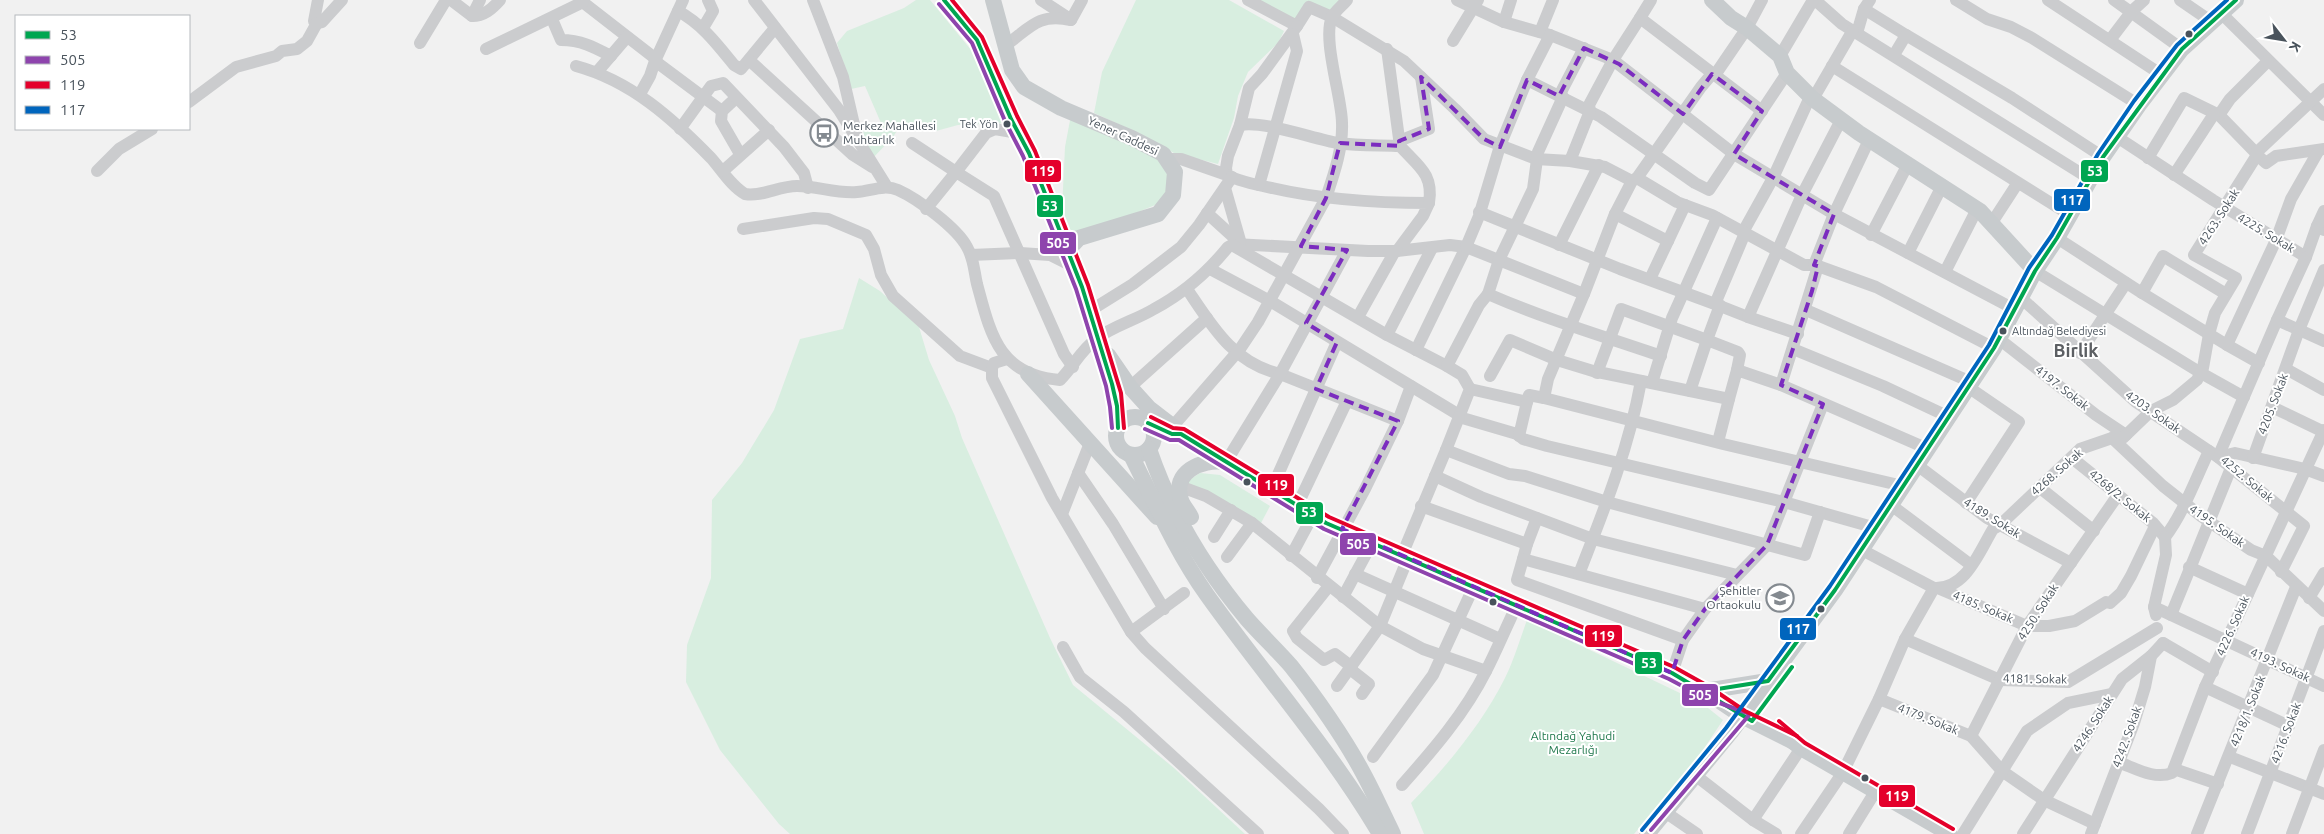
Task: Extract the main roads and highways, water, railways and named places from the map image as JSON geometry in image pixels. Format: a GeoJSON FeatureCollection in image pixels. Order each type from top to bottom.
{"type":"FeatureCollection","features":[{"type":"Feature","properties":{"kind":"main road","name":"Yener Caddesi"},"geometry":{"type":"LineString","coordinates":[[993,0],[1012,70],[1024,87],[1061,108],[1132,138],[1168,159],[1176,172],[1173,195],[1158,214],[1079,238],[1069,258],[1079,279],[1096,338]]}},
{"type":"Feature","properties":{"kind":"main road"},"geometry":{"type":"LineString","coordinates":[[1712,0],[1731,18],[1747,28],[1780,56],[1787,73],[1812,98],[1869,140],[1977,209],[2035,271]]}},
{"type":"Feature","properties":{"kind":"main road"},"geometry":{"type":"LineString","coordinates":[[1698,778],[1730,732],[1751,714],[1768,681],[1835,590],[1970,385],[1996,344],[2035,271],[2058,238],[2103,157],[2139,105],[2182,49],[2236,0]]}},
{"type":"Feature","properties":{"kind":"main road"},"geometry":{"type":"LineString","coordinates":[[1096,338],[1113,384],[1119,414],[1116,438],[1119,447],[1131,455],[1165,526],[1207,594],[1337,767],[1380,834]]}},
{"type":"Feature","properties":{"kind":"main road"},"geometry":{"type":"LineString","coordinates":[[1096,338],[1130,387],[1149,408],[1175,431],[1272,488],[1297,506],[1372,543],[1672,673],[1751,714],[1797,745]]}},
{"type":"Feature","properties":{"kind":"main road"},"geometry":{"type":"LineString","coordinates":[[1028,374],[1165,526]]}},
{"type":"Feature","properties":{"kind":"main road"},"geometry":{"type":"LineString","coordinates":[[1113,384],[1146,421],[1154,435],[1151,447],[1159,479],[1173,508],[1206,564],[1247,619],[1290,666]]}},
{"type":"Feature","properties":{"kind":"main road"},"geometry":{"type":"LineString","coordinates":[[1118,428],[1129,418],[1146,421],[1175,431]]}},
{"type":"Feature","properties":{"kind":"main road"},"geometry":{"type":"LineString","coordinates":[[1131,455],[1141,454],[1175,431]]}},
{"type":"Feature","properties":{"kind":"main road"},"geometry":{"type":"LineString","coordinates":[[1226,462],[1211,460],[1194,466],[1185,474],[1179,486],[1181,500],[1228,578],[1256,614],[1406,834]]}},
{"type":"Feature","properties":{"kind":"main road"},"geometry":{"type":"LineString","coordinates":[[1647,834],[1668,814],[1698,778],[1807,642],[1835,590]]}},
{"type":"Feature","properties":{"kind":"main road"},"geometry":{"type":"LineString","coordinates":[[1705,691],[1768,681]]}},
{"type":"Feature","properties":{"kind":"main road"},"geometry":{"type":"LineString","coordinates":[[1705,691],[1729,721],[1730,732]]}},
{"type":"Feature","properties":{"kind":"main road"},"geometry":{"type":"LineString","coordinates":[[1751,714],[1770,730],[1950,834]]}},
{"type":"Feature","properties":{"kind":"main road"},"geometry":{"type":"LineString","coordinates":[[1337,767],[1369,834]]}},
{"type":"Feature","properties":{"kind":"main road"},"geometry":{"type":"LineString","coordinates":[[1363,772],[1393,834]]}},
{"type":"Feature","properties":{"kind":"main road"},"geometry":{"type":"LineString","coordinates":[[1656,834],[1668,814]]}},
{"type":"Feature","properties":{"kind":"place","name":"Tek Yön"},"geometry":{"type":"Point","coordinates":[1007,124]}},
{"type":"Feature","properties":{"kind":"place","name":"Merkez Mahallesi Muhtarlık"},"geometry":{"type":"Point","coordinates":[824,133]}},
{"type":"Feature","properties":{"kind":"place","name":"Altındağ Belediyesi"},"geometry":{"type":"Point","coordinates":[2003,331]}},
{"type":"Feature","properties":{"kind":"place","name":"Şehitler Ortaokulu"},"geometry":{"type":"Point","coordinates":[1780,598]}},
{"type":"Feature","properties":{"kind":"district","name":"Birlik"},"geometry":{"type":"Point","coordinates":[2076,351]}},
{"type":"Feature","properties":{"kind":"park label","name":"Altındağ Yahudi Mezarlığı"},"geometry":{"type":"Point","coordinates":[1573,743]}}]}
